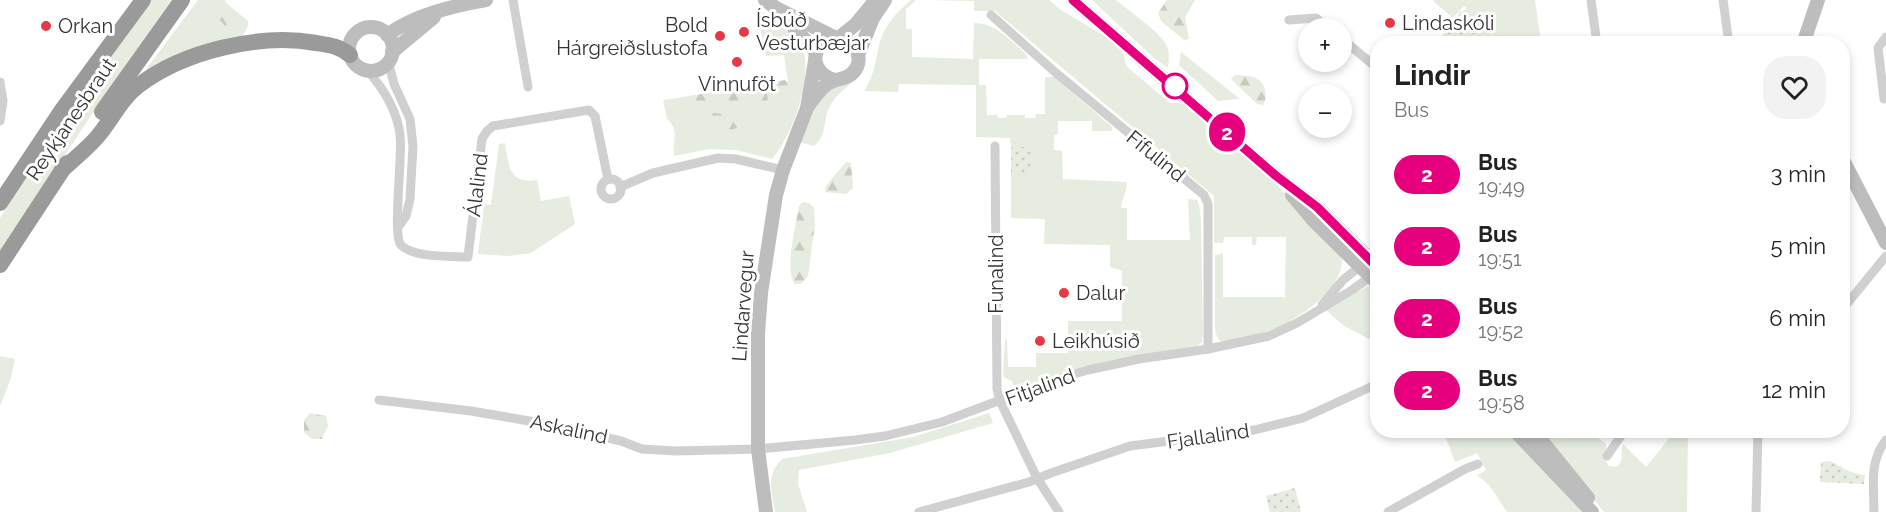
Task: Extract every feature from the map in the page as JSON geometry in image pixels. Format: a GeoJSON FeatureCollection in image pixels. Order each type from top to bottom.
{"type":"FeatureCollection","features":[{"type":"Feature","properties":{"kind":"highway","name":"Reykjanesbraut"},"geometry":{"type":"LineString","coordinates":[[0,203],[62,110],[143,0]]}},
{"type":"Feature","properties":{"kind":"highway","name":"Reykjanesbraut"},"geometry":{"type":"LineString","coordinates":[[0,265],[127,75],[182,0]]}},
{"type":"Feature","properties":{"kind":"highway"},"geometry":{"type":"LineString","coordinates":[[62,170],[98,136],[137,86],[175,64],[232,45],[274,40],[294,39],[341,47],[350,54]]}},
{"type":"Feature","properties":{"kind":"street"},"geometry":{"type":"LineString","coordinates":[[513,0],[528,87]]}},
{"type":"Feature","properties":{"kind":"street"},"geometry":{"type":"LineString","coordinates":[[765,0],[776,8],[852,43],[858,55]]}},
{"type":"Feature","properties":{"kind":"street"},"geometry":{"type":"LineString","coordinates":[[816,57],[823,42],[837,37],[856,24],[876,0]]}},
{"type":"Feature","properties":{"kind":"street"},"geometry":{"type":"LineString","coordinates":[[776,8],[816,57],[822,74],[835,80],[841,80],[853,73],[873,18],[885,0]]}},
{"type":"Feature","properties":{"kind":"street"},"geometry":{"type":"LineString","coordinates":[[1073,0],[1275,175],[1314,221],[1370,268]]}},
{"type":"Feature","properties":{"kind":"street"},"geometry":{"type":"LineString","coordinates":[[1591,0],[1596,36]]}},
{"type":"Feature","properties":{"kind":"street"},"geometry":{"type":"LineString","coordinates":[[1723,0],[1728,36]]}},
{"type":"Feature","properties":{"kind":"street"},"geometry":{"type":"LineString","coordinates":[[1806,36],[1818,0]]}},
{"type":"Feature","properties":{"kind":"street"},"geometry":{"type":"LineString","coordinates":[[387,35],[426,15],[480,1]]}},
{"type":"Feature","properties":{"kind":"street"},"geometry":{"type":"LineString","coordinates":[[399,225],[406,216],[410,199],[413,146],[410,119],[394,84],[390,57],[391,43],[387,35],[373,27],[361,30],[350,42],[350,54],[358,67],[367,70],[379,69],[390,57],[412,34],[433,19],[438,11]]}},
{"type":"Feature","properties":{"kind":"street","name":"Fífulind"},"geometry":{"type":"LineString","coordinates":[[991,15],[1056,73],[1203,195],[1208,204],[1208,350]]}},
{"type":"Feature","properties":{"kind":"street"},"geometry":{"type":"LineString","coordinates":[[1289,20],[1298,19]]}},
{"type":"Feature","properties":{"kind":"street"},"geometry":{"type":"LineString","coordinates":[[1884,99],[1878,48],[1886,37]]}},
{"type":"Feature","properties":{"kind":"street"},"geometry":{"type":"LineString","coordinates":[[1352,47],[1370,62]]}},
{"type":"Feature","properties":{"kind":"street","name":"Lindarvegur"},"geometry":{"type":"LineString","coordinates":[[766,512],[758,448],[758,333],[761,293],[766,250],[783,170],[807,108],[816,57]]}},
{"type":"Feature","properties":{"kind":"street","name":"Álalind"},"geometry":{"type":"LineString","coordinates":[[367,70],[378,82],[397,118],[401,149],[398,238],[399,243],[408,250],[418,254],[468,257],[482,139],[487,131],[498,125],[589,110],[595,116],[608,179]]}},
{"type":"Feature","properties":{"kind":"street","name":"Lindarvegur"},"geometry":{"type":"LineString","coordinates":[[807,108],[822,88],[835,80]]}},
{"type":"Feature","properties":{"kind":"street"},"geometry":{"type":"LineString","coordinates":[[0,82],[3,101],[0,121]]}},
{"type":"Feature","properties":{"kind":"street","name":"Funalind"},"geometry":{"type":"LineString","coordinates":[[996,146],[996,380],[1000,401]]}},
{"type":"Feature","properties":{"kind":"street"},"geometry":{"type":"LineString","coordinates":[[621,187],[653,173],[718,158],[736,159],[783,170]]}},
{"type":"Feature","properties":{"kind":"street"},"geometry":{"type":"LineString","coordinates":[[1850,174],[1886,243]]}},
{"type":"Feature","properties":{"kind":"street"},"geometry":{"type":"LineString","coordinates":[[608,179],[617,181],[621,187],[619,196],[613,199],[607,199],[602,194],[603,183],[608,179]]}},
{"type":"Feature","properties":{"kind":"street"},"geometry":{"type":"LineString","coordinates":[[1850,300],[1886,256]]}},
{"type":"Feature","properties":{"kind":"street","name":"Fitjalind"},"geometry":{"type":"LineString","coordinates":[[1318,310],[1343,280],[1370,271]]}},
{"type":"Feature","properties":{"kind":"street","name":"Fitjalind"},"geometry":{"type":"LineString","coordinates":[[758,448],[833,443],[885,436],[942,422],[1056,379],[1088,370],[1139,359],[1208,350],[1269,336],[1290,327],[1352,290],[1370,272]]}},
{"type":"Feature","properties":{"kind":"street","name":"Fjallalind"},"geometry":{"type":"LineString","coordinates":[[919,512],[1037,478],[1130,446],[1254,430],[1303,418],[1370,387]]}},
{"type":"Feature","properties":{"kind":"street","name":"Askalind"},"geometry":{"type":"LineString","coordinates":[[379,400],[471,411],[547,424],[621,441],[642,449],[676,451],[758,448]]}},
{"type":"Feature","properties":{"kind":"street"},"geometry":{"type":"LineString","coordinates":[[1000,401],[1037,478],[1059,512]]}},
{"type":"Feature","properties":{"kind":"street"},"geometry":{"type":"LineString","coordinates":[[1520,438],[1592,512]]}},
{"type":"Feature","properties":{"kind":"street"},"geometry":{"type":"LineString","coordinates":[[1525,438],[1526,445]]}},
{"type":"Feature","properties":{"kind":"street"},"geometry":{"type":"LineString","coordinates":[[1539,438],[1598,512]]}},
{"type":"Feature","properties":{"kind":"street"},"geometry":{"type":"LineString","coordinates":[[1607,456],[1619,438]]}},
{"type":"Feature","properties":{"kind":"street"},"geometry":{"type":"LineString","coordinates":[[1756,512],[1758,438]]}},
{"type":"Feature","properties":{"kind":"street"},"geometry":{"type":"LineString","coordinates":[[1874,512],[1874,462],[1878,450],[1886,440]]}},
{"type":"Feature","properties":{"kind":"street"},"geometry":{"type":"LineString","coordinates":[[1388,512],[1464,469],[1478,464]]}},
{"type":"Feature","properties":{"kind":"green space"},"geometry":{"type":"Polygon","coordinates":[[[150,0],[172,0],[86,123],[0,254],[0,218],[150,0]]]}},
{"type":"Feature","properties":{"kind":"green space"},"geometry":{"type":"Polygon","coordinates":[[[198,0],[226,0],[225,2],[248,21],[245,32],[236,41],[144,72],[198,0]]]}},
{"type":"Feature","properties":{"kind":"green space"},"geometry":{"type":"Polygon","coordinates":[[[911,0],[916,0],[906,9],[906,29],[912,29],[912,57],[973,59],[974,23],[996,29],[1027,55],[1028,59],[979,59],[979,85],[986,85],[987,115],[1006,118],[1007,115],[1025,115],[1025,118],[1035,118],[1036,114],[1045,114],[1045,77],[1054,77],[1112,127],[1112,131],[1092,131],[1092,121],[1058,121],[1058,134],[1054,135],[1054,150],[1062,151],[1063,179],[1127,182],[1121,208],[1127,208],[1127,240],[1190,240],[1188,199],[1197,200],[1201,220],[1202,342],[1197,346],[1084,367],[1018,388],[1014,388],[1012,381],[1005,378],[1003,375],[1005,340],[1007,339],[1008,367],[1036,367],[1036,353],[1068,353],[1068,321],[1122,321],[1122,271],[1110,267],[1110,245],[1044,244],[1045,219],[1011,218],[1011,174],[1032,174],[1032,147],[1011,147],[1010,138],[976,137],[976,85],[899,84],[898,92],[864,91],[873,73],[880,42],[888,24],[911,0]]]}},
{"type":"Feature","properties":{"kind":"green space"},"geometry":{"type":"Polygon","coordinates":[[[927,0],[1049,0],[1061,10],[1108,38],[1124,55],[1126,66],[1170,103],[1184,103],[1280,188],[1342,258],[1337,279],[1322,298],[1283,325],[1225,343],[1220,341],[1215,329],[1215,255],[1223,253],[1223,297],[1285,297],[1286,237],[1257,237],[1256,245],[1252,245],[1252,237],[1224,237],[1223,243],[1214,243],[1214,196],[995,11],[974,11],[974,1],[927,0]]]}},
{"type":"Feature","properties":{"kind":"green space"},"geometry":{"type":"Polygon","coordinates":[[[1092,0],[1116,0],[1150,27],[1167,47],[1168,68],[1154,58],[1092,0]]]}},
{"type":"Feature","properties":{"kind":"green space"},"geometry":{"type":"Polygon","coordinates":[[[1167,0],[1195,0],[1185,17],[1189,39],[1184,40],[1161,21],[1158,13],[1167,0]]]}},
{"type":"Feature","properties":{"kind":"green space"},"geometry":{"type":"Polygon","coordinates":[[[1535,0],[1540,36],[1484,36],[1467,8],[1464,6],[1453,18],[1433,1],[1535,0]]]}},
{"type":"Feature","properties":{"kind":"green space"},"geometry":{"type":"Polygon","coordinates":[[[226,4],[247,21],[247,27],[242,30],[228,29],[217,17],[218,8],[226,4]]]}},
{"type":"Feature","properties":{"kind":"green space"},"geometry":{"type":"Polygon","coordinates":[[[1467,8],[1483,27],[1484,36],[1441,36],[1460,12],[1467,8]]]}},
{"type":"Feature","properties":{"kind":"green space"},"geometry":{"type":"Polygon","coordinates":[[[764,12],[795,36],[802,46],[805,58],[803,89],[799,105],[780,149],[772,159],[736,150],[709,149],[674,156],[674,131],[667,119],[663,100],[788,82],[784,55],[766,56],[758,19],[759,14],[764,12]]]}},
{"type":"Feature","properties":{"kind":"green space"},"geometry":{"type":"Polygon","coordinates":[[[1181,52],[1240,99],[1218,101],[1179,65],[1181,52]]]}},
{"type":"Feature","properties":{"kind":"green space"},"geometry":{"type":"Polygon","coordinates":[[[861,73],[839,93],[832,103],[818,142],[814,146],[796,141],[820,96],[831,89],[849,83],[861,73]]]}},
{"type":"Feature","properties":{"kind":"green space"},"geometry":{"type":"Polygon","coordinates":[[[1235,75],[1253,77],[1261,81],[1266,94],[1263,105],[1257,104],[1231,79],[1235,75]]]}},
{"type":"Feature","properties":{"kind":"green space"},"geometry":{"type":"Polygon","coordinates":[[[785,80],[789,83],[787,86],[766,89],[768,100],[765,107],[761,109],[752,101],[744,100],[695,104],[681,100],[683,97],[785,80]]]}},
{"type":"Feature","properties":{"kind":"green space"},"geometry":{"type":"Polygon","coordinates":[[[695,113],[725,115],[738,125],[737,128],[729,129],[714,120],[693,121],[691,115],[695,113]]]}},
{"type":"Feature","properties":{"kind":"green space"},"geometry":{"type":"Polygon","coordinates":[[[505,143],[509,165],[515,176],[527,181],[537,180],[541,201],[569,196],[575,224],[531,253],[509,256],[478,254],[484,204],[491,205],[499,144],[505,143]]]}},
{"type":"Feature","properties":{"kind":"green space"},"geometry":{"type":"Polygon","coordinates":[[[1011,147],[1032,147],[1032,174],[1011,174],[1011,147]]]}},
{"type":"Feature","properties":{"kind":"green space"},"geometry":{"type":"Polygon","coordinates":[[[846,162],[851,163],[853,188],[846,194],[825,192],[826,186],[846,162]]]}},
{"type":"Feature","properties":{"kind":"green space"},"geometry":{"type":"Polygon","coordinates":[[[803,202],[809,203],[814,208],[815,224],[808,276],[801,284],[795,284],[792,277],[791,258],[799,206],[803,202]]]}},
{"type":"Feature","properties":{"kind":"green space"},"geometry":{"type":"Polygon","coordinates":[[[1370,287],[1370,339],[1344,326],[1326,310],[1370,287]]]}},
{"type":"Feature","properties":{"kind":"green space"},"geometry":{"type":"Polygon","coordinates":[[[0,356],[15,359],[11,378],[0,406],[0,356]]]}},
{"type":"Feature","properties":{"kind":"green space"},"geometry":{"type":"Polygon","coordinates":[[[310,413],[326,416],[328,426],[322,439],[312,439],[304,432],[304,420],[310,413]]]}},
{"type":"Feature","properties":{"kind":"green space"},"geometry":{"type":"Polygon","coordinates":[[[989,413],[993,423],[890,453],[799,470],[798,484],[807,512],[775,512],[771,484],[773,472],[782,459],[913,437],[989,413]]]}},
{"type":"Feature","properties":{"kind":"green space"},"geometry":{"type":"Polygon","coordinates":[[[1446,438],[1517,438],[1586,512],[1507,512],[1489,485],[1477,475],[1486,470],[1477,453],[1455,462],[1446,438]]]}},
{"type":"Feature","properties":{"kind":"green space"},"geometry":{"type":"Polygon","coordinates":[[[1598,438],[1606,444],[1606,461],[1609,466],[1616,467],[1622,459],[1623,444],[1646,467],[1669,438],[1688,438],[1687,512],[1604,512],[1545,439],[1598,438]]]}},
{"type":"Feature","properties":{"kind":"green space"},"geometry":{"type":"Polygon","coordinates":[[[1829,461],[1865,475],[1864,484],[1820,482],[1821,462],[1829,461]]]}},
{"type":"Feature","properties":{"kind":"green space"},"geometry":{"type":"Polygon","coordinates":[[[1295,488],[1301,512],[1270,512],[1266,496],[1295,488]]]}},
{"type":"Feature","properties":{"kind":"bus line","name":"2"},"geometry":{"type":"LineString","coordinates":[[1073,0],[1275,175],[1317,207],[1370,260]]}},
{"type":"Feature","properties":{"kind":"place","name":"Lindaskóli"},"geometry":{"type":"Point","coordinates":[1390,23]}},
{"type":"Feature","properties":{"kind":"place","name":"Orkan"},"geometry":{"type":"Point","coordinates":[46,26]}},
{"type":"Feature","properties":{"kind":"place","name":"Ísbúð Vesturbæjar"},"geometry":{"type":"Point","coordinates":[744,32]}},
{"type":"Feature","properties":{"kind":"place","name":"Bold Hárgreiðslustofa"},"geometry":{"type":"Point","coordinates":[720,36]}},
{"type":"Feature","properties":{"kind":"place","name":"Vinnuföt"},"geometry":{"type":"Point","coordinates":[737,62]}},
{"type":"Feature","properties":{"kind":"place","name":"Dalur"},"geometry":{"type":"Point","coordinates":[1064,293]}},
{"type":"Feature","properties":{"kind":"place","name":"Leikhúsið"},"geometry":{"type":"Point","coordinates":[1040,341]}}]}
